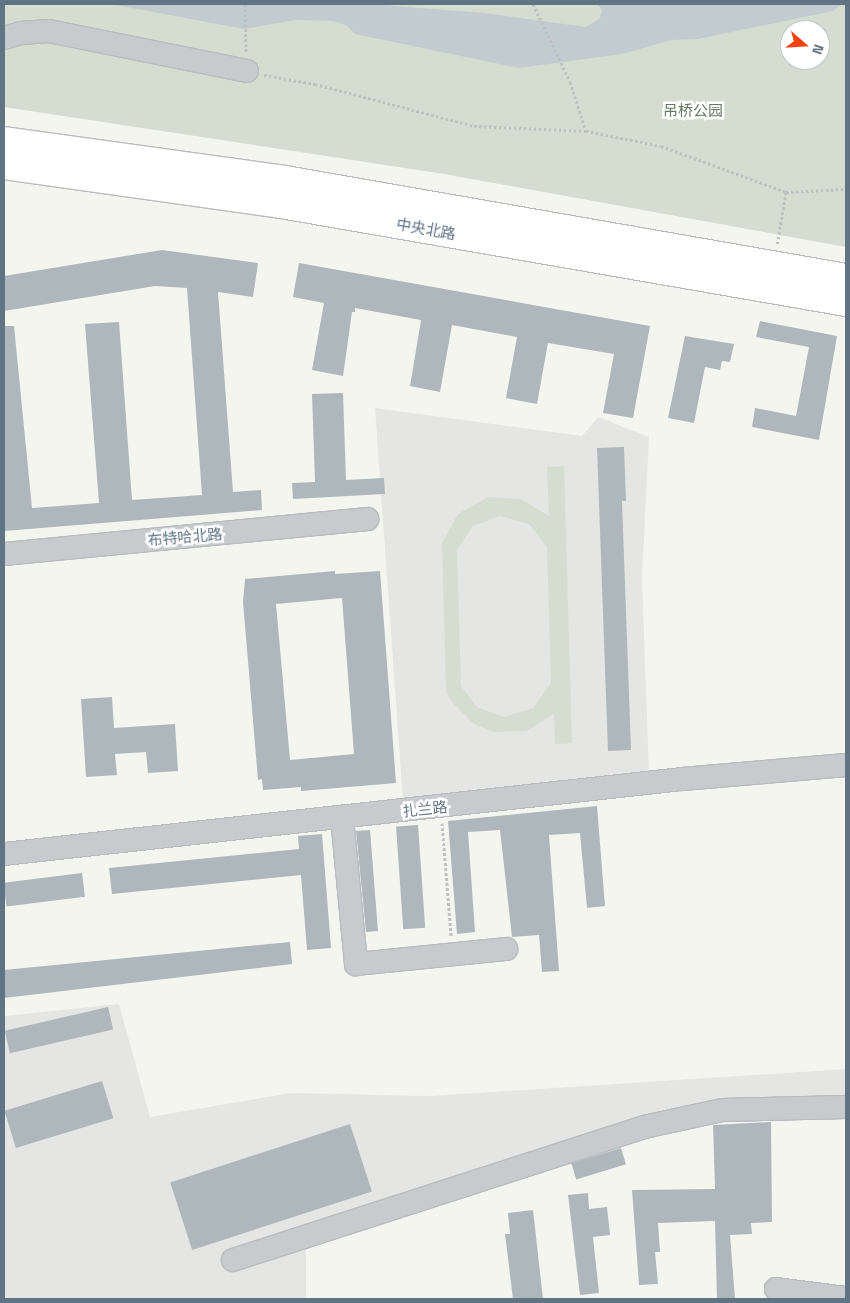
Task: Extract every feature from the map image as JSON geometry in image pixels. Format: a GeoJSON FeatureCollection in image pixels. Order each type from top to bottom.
{"type":"FeatureCollection","features":[{"type":"Feature","properties":{"kind":"main road","name":"中央北路"},"geometry":{"type":"LineString","coordinates":[[4,141],[285,180],[846,278]]}},
{"type":"Feature","properties":{"kind":"main road","name":"中央北路"},"geometry":{"type":"LineString","coordinates":[[4,166],[281,204],[846,302]]}},
{"type":"Feature","properties":{"kind":"street"},"geometry":{"type":"LineString","coordinates":[[4,38],[21,33],[49,31],[247,71]]}},
{"type":"Feature","properties":{"kind":"street","name":"布特哈北路"},"geometry":{"type":"LineString","coordinates":[[4,554],[367,519]]}},
{"type":"Feature","properties":{"kind":"street","name":"扎兰路"},"geometry":{"type":"LineString","coordinates":[[4,854],[682,779],[846,765]]}},
{"type":"Feature","properties":{"kind":"street"},"geometry":{"type":"LineString","coordinates":[[342,818],[356,964],[506,949]]}},
{"type":"Feature","properties":{"kind":"street"},"geometry":{"type":"LineString","coordinates":[[233,1260],[644,1127],[722,1110],[846,1107]]}},
{"type":"Feature","properties":{"kind":"street"},"geometry":{"type":"LineString","coordinates":[[776,1289],[846,1298]]}},
{"type":"Feature","properties":{"kind":"path"},"geometry":{"type":"LineString","coordinates":[[245,4],[246,43]]}},
{"type":"Feature","properties":{"kind":"path"},"geometry":{"type":"LineString","coordinates":[[533,4],[570,82],[586,131]]}},
{"type":"Feature","properties":{"kind":"path"},"geometry":{"type":"LineString","coordinates":[[247,71],[315,84],[474,126],[586,131],[662,146],[786,192],[846,189]]}},
{"type":"Feature","properties":{"kind":"path"},"geometry":{"type":"LineString","coordinates":[[773,265],[786,192]]}},
{"type":"Feature","properties":{"kind":"path"},"geometry":{"type":"LineString","coordinates":[[441,807],[452,954]]}},
{"type":"Feature","properties":{"kind":"shaded area"},"geometry":{"type":"Polygon","coordinates":[[[111,4],[370,4],[484,13],[586,27],[600,18],[602,10],[597,4],[842,4],[833,11],[790,20],[780,20],[780,22],[698,39],[672,40],[622,54],[519,68],[355,34],[346,25],[333,21],[295,20],[244,29],[111,4]]]}},
{"type":"Feature","properties":{"kind":"shaded area"},"geometry":{"type":"Polygon","coordinates":[[[375,408],[582,436],[598,417],[649,437],[642,579],[649,773],[403,801],[375,408]]]}},
{"type":"Feature","properties":{"kind":"shaded area"},"geometry":{"type":"Polygon","coordinates":[[[119,1004],[150,1117],[291,1093],[431,1096],[846,1069],[846,1095],[777,1099],[448,1200],[306,1247],[306,1299],[4,1299],[4,1016],[119,1004]]]}},
{"type":"Feature","properties":{"kind":"green space","name":"吊桥公园"},"geometry":{"type":"Polygon","coordinates":[[[4,4],[846,4],[846,247],[444,174],[4,107],[4,4]]]}},
{"type":"Feature","properties":{"kind":"green space"},"geometry":{"type":"Polygon","coordinates":[[[564,466],[572,743],[555,744],[554,714],[526,731],[494,732],[474,724],[451,701],[446,691],[442,543],[458,514],[488,497],[521,499],[549,516],[547,467],[564,466]],[[500,516],[473,526],[457,550],[461,686],[477,707],[504,717],[533,708],[551,683],[547,547],[529,524],[500,516]]]}},
{"type":"Feature","properties":{"kind":"building"},"geometry":{"type":"Polygon","coordinates":[[[162,250],[258,263],[253,297],[218,292],[233,492],[261,490],[262,510],[4,531],[4,326],[14,326],[32,508],[99,503],[85,324],[119,322],[132,500],[202,495],[187,288],[155,286],[4,311],[4,276],[162,250]]]}},
{"type":"Feature","properties":{"kind":"building"},"geometry":{"type":"Polygon","coordinates":[[[299,263],[650,326],[633,418],[603,413],[614,354],[548,343],[537,404],[506,398],[517,337],[452,325],[440,392],[410,386],[421,320],[355,308],[355,312],[352,312],[343,376],[312,370],[324,303],[293,297],[299,263]]]}},
{"type":"Feature","properties":{"kind":"building"},"geometry":{"type":"Polygon","coordinates":[[[760,321],[837,336],[819,440],[752,427],[755,408],[796,416],[809,347],[756,337],[760,321]]]}},
{"type":"Feature","properties":{"kind":"building"},"geometry":{"type":"Polygon","coordinates":[[[685,336],[734,344],[730,362],[722,361],[720,370],[705,367],[694,423],[668,418],[685,336]]]}},
{"type":"Feature","properties":{"kind":"building"},"geometry":{"type":"Polygon","coordinates":[[[343,393],[346,480],[384,478],[385,494],[293,499],[292,483],[315,482],[312,394],[343,393]]]}},
{"type":"Feature","properties":{"kind":"building"},"geometry":{"type":"Polygon","coordinates":[[[624,447],[626,501],[622,501],[631,750],[608,751],[597,448],[624,447]]]}},
{"type":"Feature","properties":{"kind":"building"},"geometry":{"type":"Polygon","coordinates":[[[335,571],[335,574],[380,571],[396,783],[301,791],[301,787],[263,790],[262,779],[258,780],[243,602],[245,579],[335,571]],[[342,598],[276,604],[290,760],[354,754],[342,598]]]}},
{"type":"Feature","properties":{"kind":"building"},"geometry":{"type":"Polygon","coordinates":[[[112,697],[114,728],[175,724],[178,771],[148,773],[146,752],[115,754],[117,775],[86,777],[81,699],[112,697]]]}},
{"type":"Feature","properties":{"kind":"building"},"geometry":{"type":"Polygon","coordinates":[[[597,806],[605,906],[587,908],[580,833],[549,835],[559,971],[542,972],[539,935],[512,937],[500,830],[468,832],[475,932],[457,934],[448,821],[597,806]]]}},
{"type":"Feature","properties":{"kind":"building"},"geometry":{"type":"Polygon","coordinates":[[[418,825],[425,928],[403,929],[396,827],[418,825]]]}},
{"type":"Feature","properties":{"kind":"building"},"geometry":{"type":"Polygon","coordinates":[[[370,830],[378,931],[366,932],[356,831],[370,830]]]}},
{"type":"Feature","properties":{"kind":"building"},"geometry":{"type":"Polygon","coordinates":[[[322,834],[331,948],[307,950],[301,875],[112,894],[109,868],[299,849],[298,836],[322,834]]]}},
{"type":"Feature","properties":{"kind":"building"},"geometry":{"type":"Polygon","coordinates":[[[82,873],[85,897],[7,906],[4,883],[82,873]]]}},
{"type":"Feature","properties":{"kind":"building"},"geometry":{"type":"Polygon","coordinates":[[[290,942],[292,964],[4,998],[4,970],[290,942]]]}},
{"type":"Feature","properties":{"kind":"building"},"geometry":{"type":"Polygon","coordinates":[[[108,1007],[113,1029],[10,1053],[5,1031],[108,1007]]]}},
{"type":"Feature","properties":{"kind":"building"},"geometry":{"type":"Polygon","coordinates":[[[102,1081],[113,1118],[16,1148],[4,1111],[102,1081]]]}},
{"type":"Feature","properties":{"kind":"building"},"geometry":{"type":"Polygon","coordinates":[[[771,1122],[772,1222],[751,1223],[752,1234],[730,1235],[735,1299],[717,1299],[715,1221],[658,1223],[660,1252],[655,1252],[658,1284],[639,1285],[632,1190],[715,1189],[713,1125],[771,1122]]]}},
{"type":"Feature","properties":{"kind":"building"},"geometry":{"type":"Polygon","coordinates":[[[350,1124],[372,1192],[192,1250],[170,1182],[350,1124]]]}},
{"type":"Feature","properties":{"kind":"building"},"geometry":{"type":"Polygon","coordinates":[[[621,1148],[626,1164],[576,1179],[571,1163],[621,1148]]]}},
{"type":"Feature","properties":{"kind":"building"},"geometry":{"type":"Polygon","coordinates":[[[588,1193],[589,1209],[607,1207],[610,1235],[593,1237],[599,1293],[580,1295],[568,1195],[588,1193]]]}},
{"type":"Feature","properties":{"kind":"building"},"geometry":{"type":"Polygon","coordinates":[[[533,1210],[543,1299],[513,1299],[505,1234],[510,1234],[508,1213],[533,1210]]]}}]}
